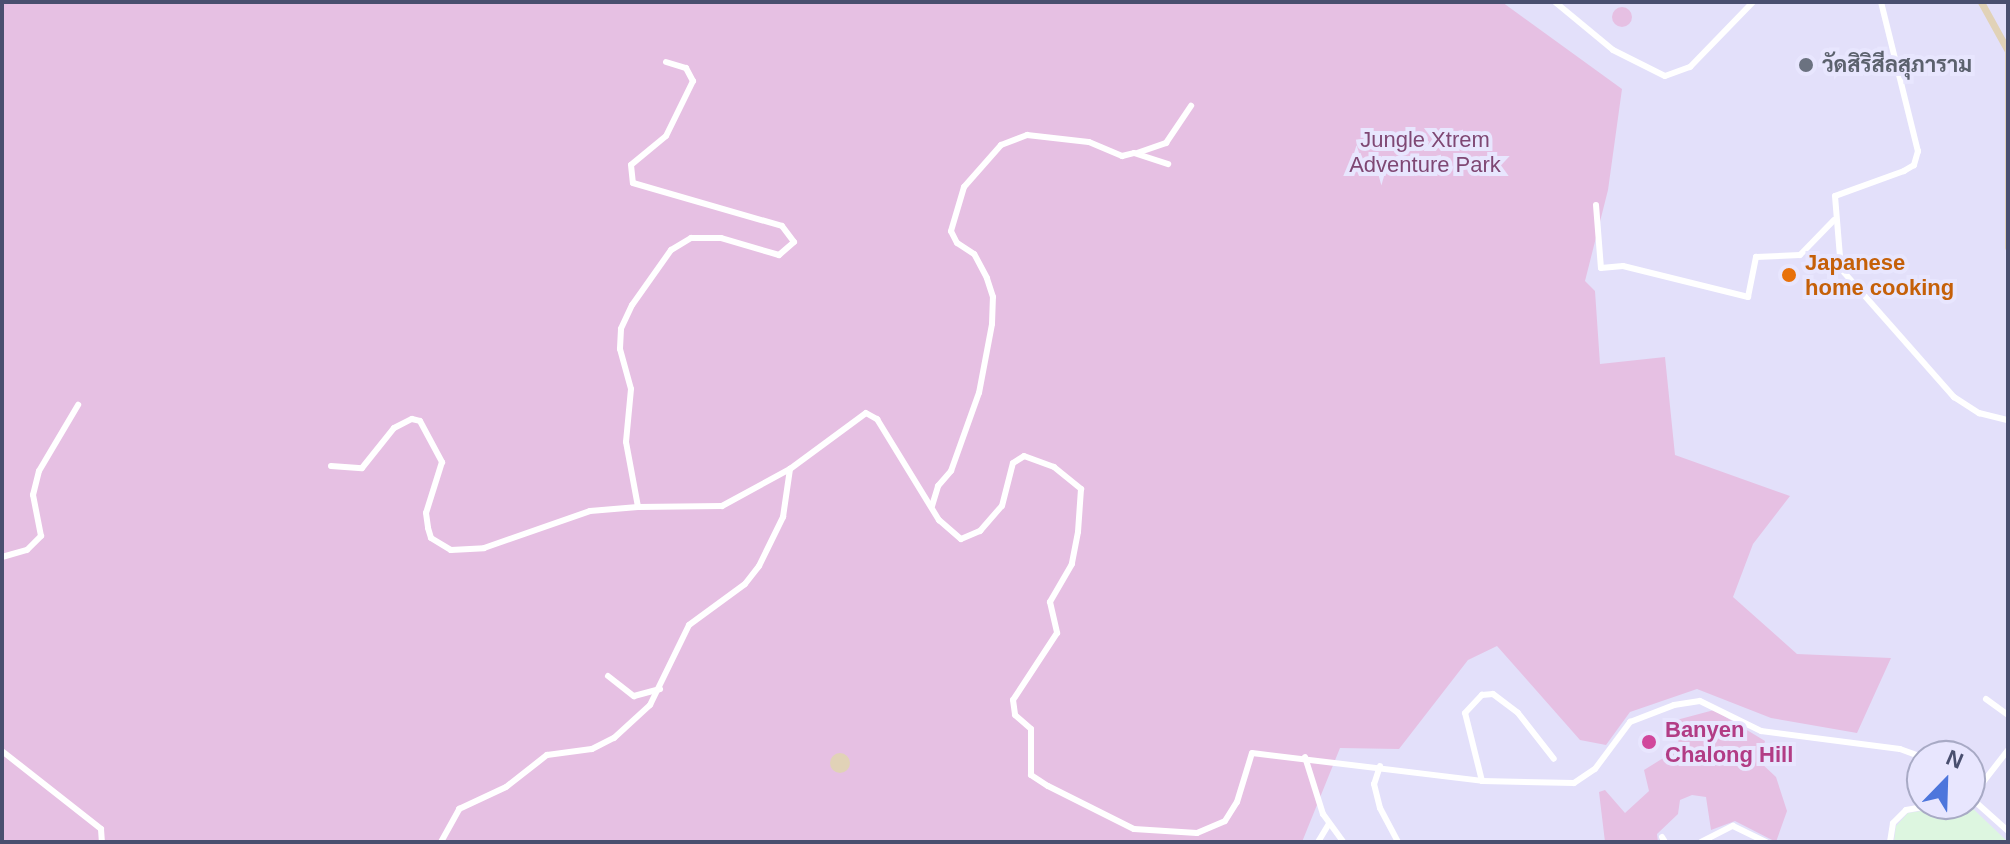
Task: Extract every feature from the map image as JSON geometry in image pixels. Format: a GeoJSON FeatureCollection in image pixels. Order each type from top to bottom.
{"type":"FeatureCollection","features":[{"type":"Feature","properties":{"kind":"street"},"geometry":{"type":"LineString","coordinates":[[1555,2],[1613,50],[1665,76],[1690,67],[1753,2]]}},
{"type":"Feature","properties":{"kind":"street"},"geometry":{"type":"LineString","coordinates":[[1881,2],[1918,151],[1914,165],[1904,171],[1835,196],[1834,220],[1841,269],[1954,397],[1979,413],[2008,420]]}},
{"type":"Feature","properties":{"kind":"street"},"geometry":{"type":"LineString","coordinates":[[638,507],[626,442],[631,389],[620,349],[621,329],[632,305],[671,250],[691,238],[721,238],[779,255],[794,242],[782,226],[633,183],[631,165],[666,136],[693,81],[686,68],[666,62]]}},
{"type":"Feature","properties":{"kind":"street"},"geometry":{"type":"LineString","coordinates":[[932,506],[938,486],[951,471],[979,393],[992,324],[987,278],[974,254],[957,243],[951,231],[964,187],[1014,136],[1052,136],[1089,142],[1122,156],[1166,143],[1191,106]]}},
{"type":"Feature","properties":{"kind":"street"},"geometry":{"type":"LineString","coordinates":[[1134,153],[1168,164]]}},
{"type":"Feature","properties":{"kind":"street"},"geometry":{"type":"LineString","coordinates":[[1596,205],[1601,268],[1623,266],[1748,297],[1756,257],[1800,255],[1834,220]]}},
{"type":"Feature","properties":{"kind":"street"},"geometry":{"type":"LineString","coordinates":[[2,557],[27,550],[41,536],[33,495],[39,471],[78,405]]}},
{"type":"Feature","properties":{"kind":"street"},"geometry":{"type":"LineString","coordinates":[[331,466],[362,468],[394,428],[412,419],[420,421],[442,462],[426,513],[428,528],[431,538],[451,550],[484,548],[590,511],[722,506],[790,469],[866,413],[877,419],[932,506],[953,536],[961,539],[980,531],[1002,506],[1013,463],[1024,456],[1039,458],[1081,489],[1072,564],[1050,602],[1057,633],[1013,700],[1015,715],[1031,729],[1031,775],[1134,829],[1197,833],[1225,821],[1237,802],[1252,753],[1380,766],[1482,781],[1574,783],[1595,769],[1630,722],[1674,705],[1700,701],[1761,731],[1906,751]]}},
{"type":"Feature","properties":{"kind":"street"},"geometry":{"type":"LineString","coordinates":[[441,842],[459,809],[506,787],[547,755],[592,749],[614,738],[660,689],[689,625],[729,597],[759,566],[783,517],[790,469]]}},
{"type":"Feature","properties":{"kind":"street"},"geometry":{"type":"LineString","coordinates":[[608,676],[634,696],[660,689]]}},
{"type":"Feature","properties":{"kind":"street"},"geometry":{"type":"LineString","coordinates":[[1482,781],[1465,713],[1482,695],[1493,694],[1518,713],[1554,759]]}},
{"type":"Feature","properties":{"kind":"street"},"geometry":{"type":"LineString","coordinates":[[1986,699],[2008,715]]}},
{"type":"Feature","properties":{"kind":"street"},"geometry":{"type":"LineString","coordinates":[[1986,779],[2008,750]]}},
{"type":"Feature","properties":{"kind":"street"},"geometry":{"type":"LineString","coordinates":[[2,751],[101,829],[102,842]]}},
{"type":"Feature","properties":{"kind":"street"},"geometry":{"type":"LineString","coordinates":[[1305,757],[1329,824],[1343,842]]}},
{"type":"Feature","properties":{"kind":"street"},"geometry":{"type":"LineString","coordinates":[[1380,766],[1374,784],[1398,842]]}},
{"type":"Feature","properties":{"kind":"street"},"geometry":{"type":"LineString","coordinates":[[1890,842],[1893,823],[1906,810]]}},
{"type":"Feature","properties":{"kind":"street"},"geometry":{"type":"LineString","coordinates":[[1986,811],[2008,831]]}},
{"type":"Feature","properties":{"kind":"street"},"geometry":{"type":"LineString","coordinates":[[1318,842],[1329,824]]}},
{"type":"Feature","properties":{"kind":"street"},"geometry":{"type":"LineString","coordinates":[[1701,842],[1733,826],[1766,842]]}},
{"type":"Feature","properties":{"kind":"shaded area"},"geometry":{"type":"Polygon","coordinates":[[[840,753],[847,756],[850,763],[847,770],[840,773],[833,770],[830,763],[833,756],[840,753]]]}},
{"type":"Feature","properties":{"kind":"shaded area"},"geometry":{"type":"Polygon","coordinates":[[[1906,815],[1906,820],[1985,820],[2008,842],[1894,842],[1896,826],[1906,815]]]}},
{"type":"Feature","properties":{"kind":"green space","name":"Jungle Xtrem Adventure Park"},"geometry":{"type":"Polygon","coordinates":[[[2,2],[1502,2],[1622,89],[1608,190],[1585,281],[1595,291],[1600,364],[1665,357],[1675,455],[1790,496],[1753,544],[1733,597],[1797,654],[1891,658],[1857,733],[1771,718],[1697,689],[1630,712],[1606,745],[1580,740],[1497,646],[1468,660],[1399,749],[1340,748],[1302,842],[2,842],[2,2]]]}},
{"type":"Feature","properties":{"kind":"green space"},"geometry":{"type":"Polygon","coordinates":[[[1618,7],[1626,7],[1632,17],[1626,27],[1618,27],[1612,21],[1612,13],[1618,7]]]}},
{"type":"Feature","properties":{"kind":"green space"},"geometry":{"type":"Polygon","coordinates":[[[1714,710],[1765,741],[1760,762],[1776,777],[1787,811],[1776,842],[1735,821],[1711,830],[1706,797],[1692,795],[1680,800],[1678,814],[1657,834],[1658,842],[1605,842],[1599,792],[1605,790],[1625,813],[1649,791],[1644,770],[1681,747],[1669,722],[1714,710]]]}},
{"type":"Feature","properties":{"kind":"waterway"},"geometry":{"type":"LineString","coordinates":[[1981,2],[2008,51]]}},
{"type":"Feature","properties":{"kind":"waterway"},"geometry":{"type":"LineString","coordinates":[[2008,53],[2008,247]]}},
{"type":"Feature","properties":{"kind":"place","name":"วัดสิริสีลสุภาราม"},"geometry":{"type":"Point","coordinates":[1806,65]}},
{"type":"Feature","properties":{"kind":"place","name":"Japanese home cooking"},"geometry":{"type":"Point","coordinates":[1789,275]}},
{"type":"Feature","properties":{"kind":"place","name":"Banyen Chalong Hill"},"geometry":{"type":"Point","coordinates":[1649,742]}}]}
